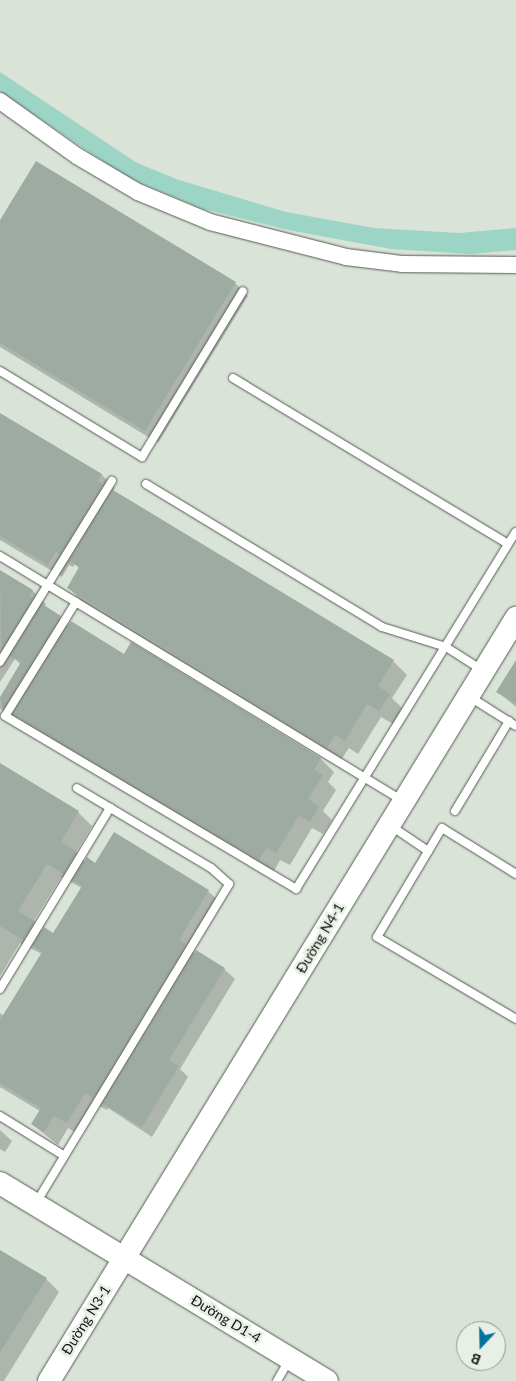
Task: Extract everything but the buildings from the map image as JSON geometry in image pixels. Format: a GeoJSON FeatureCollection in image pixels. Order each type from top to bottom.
{"type":"FeatureCollection","features":[{"type":"Feature","properties":{"kind":"main road","name":"Đường N4-1"},"geometry":{"type":"LineString","coordinates":[[124,1258],[516,618]]}},
{"type":"Feature","properties":{"kind":"main road","name":"Đường D1-4"},"geometry":{"type":"LineString","coordinates":[[0,1182],[327,1381]]}},
{"type":"Feature","properties":{"kind":"main road","name":"Đường N3-1"},"geometry":{"type":"LineString","coordinates":[[49,1381],[124,1258]]}},
{"type":"Feature","properties":{"kind":"street"},"geometry":{"type":"LineString","coordinates":[[0,101],[76,156],[138,192],[210,222],[346,257],[402,264],[516,265]]}},
{"type":"Feature","properties":{"kind":"lane"},"geometry":{"type":"LineString","coordinates":[[0,371],[142,457],[243,291]]}},
{"type":"Feature","properties":{"kind":"lane"},"geometry":{"type":"LineString","coordinates":[[233,378],[512,542]]}},
{"type":"Feature","properties":{"kind":"lane"},"geometry":{"type":"LineString","coordinates":[[0,662],[112,482]]}},
{"type":"Feature","properties":{"kind":"lane"},"geometry":{"type":"LineString","coordinates":[[146,484],[382,627],[446,647],[483,671]]}},
{"type":"Feature","properties":{"kind":"lane"},"geometry":{"type":"LineString","coordinates":[[76,602],[5,716],[296,889],[512,542],[516,532]]}},
{"type":"Feature","properties":{"kind":"lane"},"geometry":{"type":"LineString","coordinates":[[0,556],[404,801]]}},
{"type":"Feature","properties":{"kind":"lane"},"geometry":{"type":"LineString","coordinates":[[455,811],[513,724],[468,696]]}},
{"type":"Feature","properties":{"kind":"lane"},"geometry":{"type":"LineString","coordinates":[[35,1204],[229,884],[211,868],[77,788]]}},
{"type":"Feature","properties":{"kind":"lane"},"geometry":{"type":"LineString","coordinates":[[0,989],[110,808]]}},
{"type":"Feature","properties":{"kind":"lane"},"geometry":{"type":"LineString","coordinates":[[389,825],[428,851]]}},
{"type":"Feature","properties":{"kind":"lane"},"geometry":{"type":"LineString","coordinates":[[516,874],[442,828],[378,937],[516,1019]]}},
{"type":"Feature","properties":{"kind":"lane"},"geometry":{"type":"LineString","coordinates":[[0,1116],[63,1155]]}},
{"type":"Feature","properties":{"kind":"lane"},"geometry":{"type":"LineString","coordinates":[[277,1381],[290,1358]]}},
{"type":"Feature","properties":{"kind":"water"},"geometry":{"type":"Polygon","coordinates":[[[0,72],[137,163],[179,180],[286,212],[374,228],[459,233],[516,228],[516,250],[470,254],[391,249],[288,230],[203,209],[131,179],[77,144],[0,91],[0,72]]]}}]}
